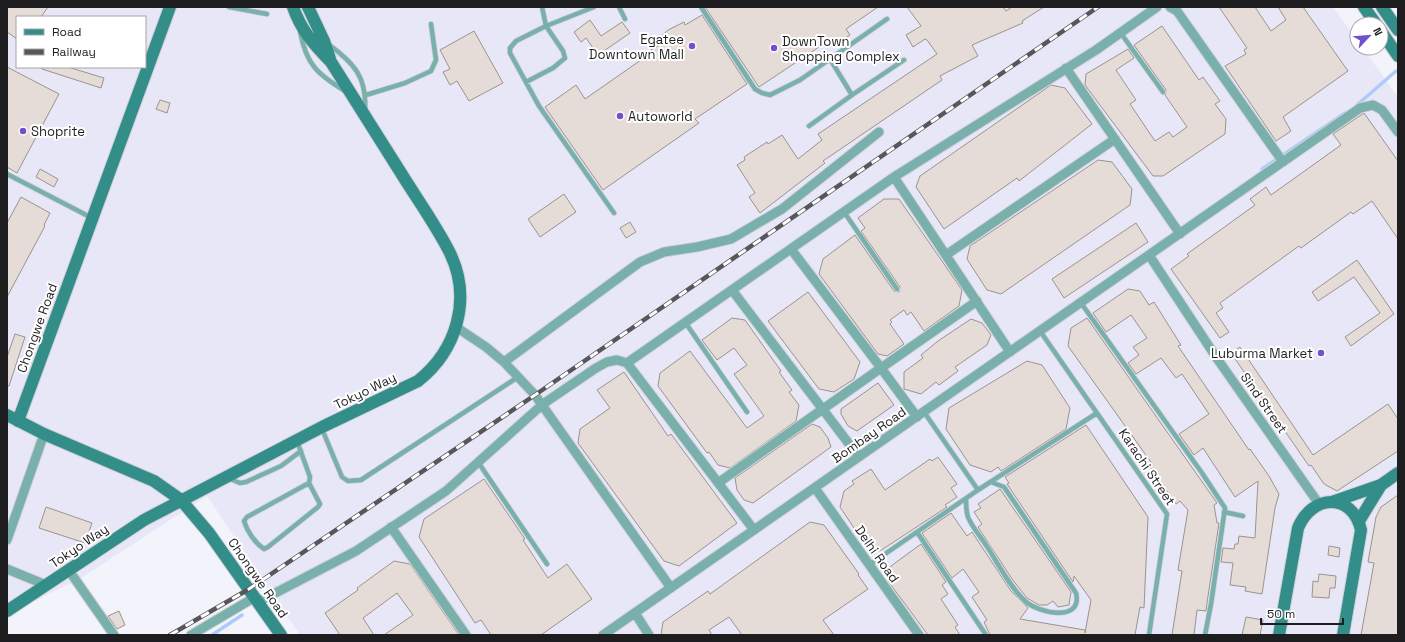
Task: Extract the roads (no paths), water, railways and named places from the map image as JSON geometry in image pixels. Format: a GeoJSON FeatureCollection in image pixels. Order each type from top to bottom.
{"type":"FeatureCollection","features":[{"type":"Feature","properties":{"kind":"main road","name":"Chongwe Road"},"geometry":{"type":"LineString","coordinates":[[170,7],[18,421],[44,434],[154,481],[181,500],[209,533],[281,635]]}},
{"type":"Feature","properties":{"kind":"main road","name":"Tokyo Way"},"geometry":{"type":"LineString","coordinates":[[7,611],[68,569],[144,520],[226,477],[299,446],[322,427],[418,381],[430,371],[443,356],[456,327],[460,291],[450,254],[331,62],[315,46],[299,22],[293,7]]}},
{"type":"Feature","properties":{"kind":"main road","name":"Tokyo Way"},"geometry":{"type":"LineString","coordinates":[[308,7],[324,41],[331,62]]}},
{"type":"Feature","properties":{"kind":"main road"},"geometry":{"type":"LineString","coordinates":[[1364,7],[1370,16]]}},
{"type":"Feature","properties":{"kind":"main road"},"geometry":{"type":"LineString","coordinates":[[1382,7],[1398,30]]}},
{"type":"Feature","properties":{"kind":"main road"},"geometry":{"type":"LineString","coordinates":[[1389,43],[1398,56]]}},
{"type":"Feature","properties":{"kind":"main road"},"geometry":{"type":"LineString","coordinates":[[7,415],[18,421]]}},
{"type":"Feature","properties":{"kind":"main road"},"geometry":{"type":"LineString","coordinates":[[1279,635],[1298,528],[1308,512],[1319,504],[1331,502],[1381,485],[1398,473]]}},
{"type":"Feature","properties":{"kind":"main road"},"geometry":{"type":"LineString","coordinates":[[1359,521],[1381,485]]}},
{"type":"Feature","properties":{"kind":"main road"},"geometry":{"type":"LineString","coordinates":[[1331,502],[1348,508],[1359,521],[1361,530],[1361,540],[1344,635]]}},
{"type":"Feature","properties":{"kind":"street"},"geometry":{"type":"LineString","coordinates":[[627,363],[894,177],[1096,50],[1157,7]]}},
{"type":"Feature","properties":{"kind":"street"},"geometry":{"type":"LineString","coordinates":[[1170,7],[1177,11],[1283,162]]}},
{"type":"Feature","properties":{"kind":"street"},"geometry":{"type":"LineString","coordinates":[[1066,68],[1180,234]]}},
{"type":"Feature","properties":{"kind":"street","name":"Bombay Road"},"geometry":{"type":"LineString","coordinates":[[603,635],[1360,108],[1373,105],[1382,110],[1398,132]]}},
{"type":"Feature","properties":{"kind":"street"},"geometry":{"type":"LineString","coordinates":[[504,362],[640,262],[664,252],[697,247],[731,239],[782,209],[879,132]]}},
{"type":"Feature","properties":{"kind":"street"},"geometry":{"type":"LineString","coordinates":[[946,255],[1115,139]]}},
{"type":"Feature","properties":{"kind":"street"},"geometry":{"type":"LineString","coordinates":[[894,177],[978,301],[1010,352]]}},
{"type":"Feature","properties":{"kind":"street"},"geometry":{"type":"LineString","coordinates":[[791,249],[881,368],[920,415]]}},
{"type":"Feature","properties":{"kind":"street","name":"Sind Street"},"geometry":{"type":"LineString","coordinates":[[1149,255],[1216,357],[1319,504]]}},
{"type":"Feature","properties":{"kind":"street"},"geometry":{"type":"LineString","coordinates":[[732,290],[859,457]]}},
{"type":"Feature","properties":{"kind":"street"},"geometry":{"type":"LineString","coordinates":[[718,482],[978,301]]}},
{"type":"Feature","properties":{"kind":"street"},"geometry":{"type":"LineString","coordinates":[[456,327],[486,347],[504,362],[543,404],[671,588]]}},
{"type":"Feature","properties":{"kind":"street"},"geometry":{"type":"LineString","coordinates":[[191,635],[257,600],[356,551],[446,492],[543,404],[607,362],[618,360],[627,363],[754,530]]}},
{"type":"Feature","properties":{"kind":"street"},"geometry":{"type":"LineString","coordinates":[[7,540],[44,434]]}},
{"type":"Feature","properties":{"kind":"street","name":"Delhi Road"},"geometry":{"type":"LineString","coordinates":[[815,488],[915,634]]}},
{"type":"Feature","properties":{"kind":"street"},"geometry":{"type":"LineString","coordinates":[[391,527],[466,635]]}},
{"type":"Feature","properties":{"kind":"street"},"geometry":{"type":"LineString","coordinates":[[7,569],[46,585]]}},
{"type":"Feature","properties":{"kind":"street"},"geometry":{"type":"LineString","coordinates":[[68,569],[114,635]]}},
{"type":"Feature","properties":{"kind":"street"},"geometry":{"type":"LineString","coordinates":[[635,613],[649,635]]}},
{"type":"Feature","properties":{"kind":"lane"},"geometry":{"type":"LineString","coordinates":[[229,7],[267,14]]}},
{"type":"Feature","properties":{"kind":"lane"},"geometry":{"type":"LineString","coordinates":[[526,82],[553,68],[565,58],[563,51],[546,26],[542,7]]}},
{"type":"Feature","properties":{"kind":"lane"},"geometry":{"type":"LineString","coordinates":[[594,7],[546,26],[516,41],[510,48],[510,53],[539,106],[614,214]]}},
{"type":"Feature","properties":{"kind":"lane"},"geometry":{"type":"LineString","coordinates":[[620,7],[625,18]]}},
{"type":"Feature","properties":{"kind":"lane"},"geometry":{"type":"LineString","coordinates":[[702,7],[755,89],[762,93],[770,94],[800,80],[887,19]]}},
{"type":"Feature","properties":{"kind":"lane"},"geometry":{"type":"LineString","coordinates":[[299,22],[304,49],[313,67],[332,83],[353,96]]}},
{"type":"Feature","properties":{"kind":"lane"},"geometry":{"type":"LineString","coordinates":[[366,95],[406,83],[431,71],[436,60],[431,24]]}},
{"type":"Feature","properties":{"kind":"lane"},"geometry":{"type":"LineString","coordinates":[[1120,32],[1163,92]]}},
{"type":"Feature","properties":{"kind":"lane"},"geometry":{"type":"LineString","coordinates":[[324,41],[351,63],[363,83],[366,95],[365,116]]}},
{"type":"Feature","properties":{"kind":"lane"},"geometry":{"type":"LineString","coordinates":[[830,59],[852,95]]}},
{"type":"Feature","properties":{"kind":"lane"},"geometry":{"type":"LineString","coordinates":[[809,126],[904,60]]}},
{"type":"Feature","properties":{"kind":"lane"},"geometry":{"type":"LineString","coordinates":[[7,174],[92,218]]}},
{"type":"Feature","properties":{"kind":"lane"},"geometry":{"type":"LineString","coordinates":[[844,212],[897,289]]}},
{"type":"Feature","properties":{"kind":"lane"},"geometry":{"type":"LineString","coordinates":[[1081,303],[1222,502],[1224,512],[1212,604],[1205,635]]}},
{"type":"Feature","properties":{"kind":"lane"},"geometry":{"type":"LineString","coordinates":[[685,322],[747,412]]}},
{"type":"Feature","properties":{"kind":"lane","name":"Karachi Street"},"geometry":{"type":"LineString","coordinates":[[1040,331],[1167,514],[1149,635]]}},
{"type":"Feature","properties":{"kind":"lane"},"geometry":{"type":"LineString","coordinates":[[322,427],[342,477],[348,481],[360,480],[518,377]]}},
{"type":"Feature","properties":{"kind":"lane"},"geometry":{"type":"LineString","coordinates":[[869,565],[978,490],[1096,413]]}},
{"type":"Feature","properties":{"kind":"lane"},"geometry":{"type":"LineString","coordinates":[[920,415],[978,490]]}},
{"type":"Feature","properties":{"kind":"lane"},"geometry":{"type":"LineString","coordinates":[[299,446],[310,477],[309,483],[320,504],[268,547],[264,548],[258,546],[246,527],[244,521],[246,517],[309,483]]}},
{"type":"Feature","properties":{"kind":"lane"},"geometry":{"type":"LineString","coordinates":[[478,462],[547,564]]}},
{"type":"Feature","properties":{"kind":"lane"},"geometry":{"type":"LineString","coordinates":[[966,499],[968,517],[1015,590],[1025,601],[1038,609],[1056,613],[1067,612],[1076,607],[1078,601],[1076,593],[1004,487],[991,482]]}},
{"type":"Feature","properties":{"kind":"lane"},"geometry":{"type":"LineString","coordinates":[[1224,512],[1244,516]]}},
{"type":"Feature","properties":{"kind":"lane"},"geometry":{"type":"LineString","coordinates":[[917,532],[986,635]]}},
{"type":"Feature","properties":{"kind":"waterway"},"geometry":{"type":"LineString","coordinates":[[1357,105],[1396,71]]}},
{"type":"Feature","properties":{"kind":"waterway"},"geometry":{"type":"LineString","coordinates":[[1283,155],[1345,113]]}},
{"type":"Feature","properties":{"kind":"waterway"},"geometry":{"type":"LineString","coordinates":[[1262,169],[1277,159]]}},
{"type":"Feature","properties":{"kind":"waterway"},"geometry":{"type":"LineString","coordinates":[[212,635],[242,615]]}},
{"type":"Feature","properties":{"kind":"railway"},"geometry":{"type":"LineString","coordinates":[[170,635],[249,589],[535,395],[1098,7]]}},
{"type":"Feature","properties":{"kind":"place","name":"Egatee Downtown Mall"},"geometry":{"type":"Point","coordinates":[692,46]}},
{"type":"Feature","properties":{"kind":"place","name":"DownTown Shopping Complex"},"geometry":{"type":"Point","coordinates":[774,48]}},
{"type":"Feature","properties":{"kind":"place","name":"Autoworld"},"geometry":{"type":"Point","coordinates":[620,116]}},
{"type":"Feature","properties":{"kind":"place","name":"Shoprite"},"geometry":{"type":"Point","coordinates":[23,131]}},
{"type":"Feature","properties":{"kind":"place","name":"Luburma Market"},"geometry":{"type":"Point","coordinates":[1321,353]}}]}
